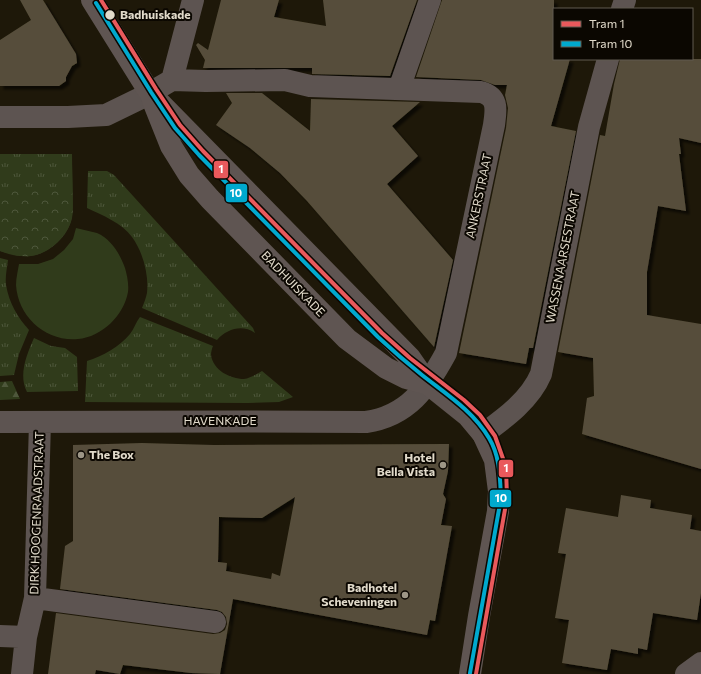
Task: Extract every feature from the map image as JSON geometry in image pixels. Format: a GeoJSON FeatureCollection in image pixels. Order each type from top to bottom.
{"type":"FeatureCollection","features":[{"type":"Feature","properties":{"kind":"main road"},"geometry":{"type":"LineString","coordinates":[[92,0],[150,93]]}},
{"type":"Feature","properties":{"kind":"main road","name":"BADHUISKADE"},"geometry":{"type":"LineString","coordinates":[[150,93],[171,146],[189,175],[210,198],[347,339],[386,368],[406,378],[428,384]]}},
{"type":"Feature","properties":{"kind":"main road","name":"BADHUISKADE"},"geometry":{"type":"LineString","coordinates":[[150,93],[410,358],[428,384],[468,416],[483,434],[495,460],[499,491],[498,512],[481,601],[470,674]]}},
{"type":"Feature","properties":{"kind":"street"},"geometry":{"type":"LineString","coordinates":[[0,117],[68,117],[106,115],[172,80],[193,0]]}},
{"type":"Feature","properties":{"kind":"street"},"geometry":{"type":"LineString","coordinates":[[399,89],[430,0]]}},
{"type":"Feature","properties":{"kind":"street","name":"WASSENAARSESTRAAT"},"geometry":{"type":"LineString","coordinates":[[483,434],[530,394],[537,384],[541,374],[589,127],[608,60]]}},
{"type":"Feature","properties":{"kind":"street","name":"ANKERSTRAAT"},"geometry":{"type":"LineString","coordinates":[[172,80],[285,80],[310,86],[481,92],[489,94],[492,97],[495,104],[496,113],[494,126],[446,353],[428,384]]}},
{"type":"Feature","properties":{"kind":"street","name":"HAVENKADE"},"geometry":{"type":"LineString","coordinates":[[0,422],[366,422],[379,420],[404,408],[428,384]]}},
{"type":"Feature","properties":{"kind":"street","name":"DIRK HOOGENRAADSTRAAT"},"geometry":{"type":"LineString","coordinates":[[22,674],[26,636],[35,598],[40,422]]}},
{"type":"Feature","properties":{"kind":"street"},"geometry":{"type":"LineString","coordinates":[[35,598],[215,622]]}},
{"type":"Feature","properties":{"kind":"street"},"geometry":{"type":"LineString","coordinates":[[0,636],[26,636]]}},
{"type":"Feature","properties":{"kind":"street"},"geometry":{"type":"LineString","coordinates":[[686,674],[701,663]]}},
{"type":"Feature","properties":{"kind":"green space"},"geometry":{"type":"Polygon","coordinates":[[[0,154],[72,154],[73,201],[70,223],[63,236],[44,252],[26,256],[0,251],[0,154]]]}},
{"type":"Feature","properties":{"kind":"green space"},"geometry":{"type":"Polygon","coordinates":[[[88,171],[107,171],[114,175],[253,328],[255,333],[250,330],[240,328],[225,333],[217,340],[142,308],[147,295],[147,279],[142,257],[136,243],[128,232],[111,220],[87,208],[88,171]]]}},
{"type":"Feature","properties":{"kind":"green space"},"geometry":{"type":"Polygon","coordinates":[[[72,186],[72,218],[70,225],[57,243],[38,255],[31,256],[8,254],[0,251],[0,192],[72,186]]]}},
{"type":"Feature","properties":{"kind":"green space"},"geometry":{"type":"Polygon","coordinates":[[[76,228],[97,233],[111,243],[125,268],[128,292],[122,309],[103,329],[87,337],[66,339],[45,332],[28,317],[18,297],[16,282],[19,264],[38,264],[53,259],[64,250],[73,239],[76,228]]]}},
{"type":"Feature","properties":{"kind":"green space"},"geometry":{"type":"Polygon","coordinates":[[[0,258],[8,260],[6,279],[7,292],[14,310],[29,330],[19,354],[14,375],[0,376],[0,258]]]}},
{"type":"Feature","properties":{"kind":"green space"},"geometry":{"type":"Polygon","coordinates":[[[140,317],[213,346],[211,354],[212,360],[223,373],[239,379],[244,379],[262,371],[293,397],[279,402],[248,403],[85,402],[87,361],[105,354],[121,343],[130,334],[140,317]]]}},
{"type":"Feature","properties":{"kind":"green space"},"geometry":{"type":"Polygon","coordinates":[[[34,338],[51,346],[65,348],[77,357],[78,391],[27,392],[24,385],[23,372],[26,358],[34,338]]]}},
{"type":"Feature","properties":{"kind":"green space"},"geometry":{"type":"Polygon","coordinates":[[[12,381],[20,399],[0,400],[0,382],[12,381]]]}},
{"type":"Feature","properties":{"kind":"building"},"geometry":{"type":"Polygon","coordinates":[[[20,0],[43,0],[76,54],[77,63],[72,66],[66,77],[66,81],[59,86],[0,86],[0,40],[31,20],[20,0]]]}},
{"type":"Feature","properties":{"kind":"building"},"geometry":{"type":"Polygon","coordinates":[[[221,0],[279,0],[274,17],[326,26],[323,0],[417,0],[390,76],[312,74],[312,68],[203,68],[205,60],[196,45],[198,43],[208,50],[221,0]]]}},
{"type":"Feature","properties":{"kind":"building"},"geometry":{"type":"Polygon","coordinates":[[[442,0],[554,0],[553,60],[570,60],[551,126],[576,131],[533,348],[529,348],[526,364],[459,353],[506,128],[508,108],[505,95],[507,85],[495,85],[481,80],[416,77],[442,0]]]}},
{"type":"Feature","properties":{"kind":"building"},"geometry":{"type":"Polygon","coordinates":[[[701,59],[701,143],[679,138],[681,154],[679,154],[686,211],[658,206],[647,272],[647,315],[701,324],[701,469],[582,434],[587,398],[594,396],[593,358],[558,352],[600,135],[605,136],[620,60],[701,59]]]}},
{"type":"Feature","properties":{"kind":"building"},"geometry":{"type":"Polygon","coordinates":[[[226,93],[262,93],[310,131],[311,99],[420,102],[392,126],[418,156],[387,184],[453,260],[434,347],[307,201],[280,173],[250,148],[216,125],[232,103],[226,93]]]}},
{"type":"Feature","properties":{"kind":"building"},"geometry":{"type":"Polygon","coordinates":[[[142,443],[214,445],[449,444],[448,471],[443,494],[446,499],[441,525],[452,526],[435,621],[430,620],[427,635],[233,599],[220,674],[191,673],[123,665],[120,674],[96,670],[95,674],[48,674],[56,613],[213,634],[220,633],[225,630],[227,624],[226,617],[222,612],[217,610],[60,589],[65,546],[73,541],[73,445],[142,443]],[[295,497],[262,518],[219,517],[218,562],[227,563],[226,571],[271,579],[272,573],[280,576],[295,497]]]}},
{"type":"Feature","properties":{"kind":"building"},"geometry":{"type":"Polygon","coordinates":[[[621,495],[651,500],[650,508],[692,515],[690,529],[701,531],[701,593],[697,620],[653,613],[647,650],[638,648],[638,654],[611,649],[607,670],[562,663],[569,620],[555,618],[566,554],[558,553],[566,508],[618,517],[621,495]]]}},
{"type":"Feature","properties":{"kind":"tram line","name":"1"},"geometry":{"type":"LineString","coordinates":[[101,0],[180,125],[203,151],[382,333],[410,358],[464,400],[480,415],[495,436],[506,467],[507,498],[476,674]]}},
{"type":"Feature","properties":{"kind":"tram line","name":"10"},"geometry":{"type":"LineString","coordinates":[[96,3],[175,128],[199,155],[378,337],[411,366],[467,411],[483,428],[493,445],[500,475],[501,498],[470,673]]}},
{"type":"Feature","properties":{"kind":"place","name":"Badhuiskade"},"geometry":{"type":"Point","coordinates":[110,15]}},
{"type":"Feature","properties":{"kind":"place","name":"The Box"},"geometry":{"type":"Point","coordinates":[81,455]}},
{"type":"Feature","properties":{"kind":"place","name":"Hotel Bella Vista"},"geometry":{"type":"Point","coordinates":[443,465]}},
{"type":"Feature","properties":{"kind":"place","name":"Badhotel Scheveningen"},"geometry":{"type":"Point","coordinates":[405,595]}}]}
